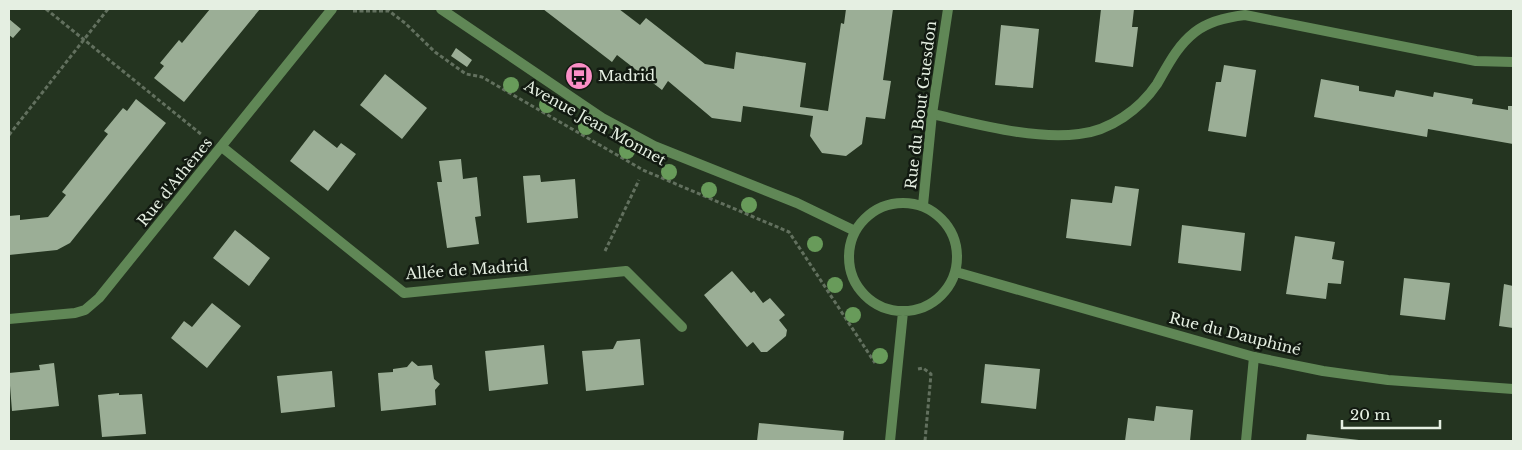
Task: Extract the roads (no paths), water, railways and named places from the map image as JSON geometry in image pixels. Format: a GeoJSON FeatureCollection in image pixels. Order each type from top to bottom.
{"type":"FeatureCollection","features":[{"type":"Feature","properties":{"kind":"street","name":"Rue d'Athènes"},"geometry":{"type":"LineString","coordinates":[[9,319],[85,310],[99,298],[332,9]]}},
{"type":"Feature","properties":{"kind":"street","name":"Avenue Jean Monnet"},"geometry":{"type":"LineString","coordinates":[[441,9],[611,123],[654,146],[797,203],[855,230]]}},
{"type":"Feature","properties":{"kind":"street","name":"Rue du Bout Guesdon"},"geometry":{"type":"LineString","coordinates":[[923,205],[932,114],[948,9]]}},
{"type":"Feature","properties":{"kind":"street"},"geometry":{"type":"LineString","coordinates":[[932,114],[1012,130],[1054,135],[1080,134],[1112,124],[1134,110],[1156,85],[1170,58],[1195,32],[1226,17],[1245,15],[1476,61],[1513,62]]}},
{"type":"Feature","properties":{"kind":"street","name":"Allée de Madrid"},"geometry":{"type":"LineString","coordinates":[[222,147],[404,293],[626,271],[682,327]]}},
{"type":"Feature","properties":{"kind":"street"},"geometry":{"type":"LineString","coordinates":[[891,203],[923,205],[940,216],[953,234],[958,253],[956,272],[947,290],[936,301],[918,310],[903,312],[886,310],[870,301],[858,289],[850,274],[848,252],[855,230],[874,210],[891,203]]}},
{"type":"Feature","properties":{"kind":"street","name":"Rue du Dauphiné"},"geometry":{"type":"LineString","coordinates":[[956,272],[1254,356],[1323,371],[1388,380],[1513,390]]}},
{"type":"Feature","properties":{"kind":"street"},"geometry":{"type":"LineString","coordinates":[[890,441],[903,312]]}},
{"type":"Feature","properties":{"kind":"street"},"geometry":{"type":"LineString","coordinates":[[1246,441],[1254,356]]}},
{"type":"Feature","properties":{"kind":"place","name":"Madrid"},"geometry":{"type":"Point","coordinates":[579,76]}}]}
